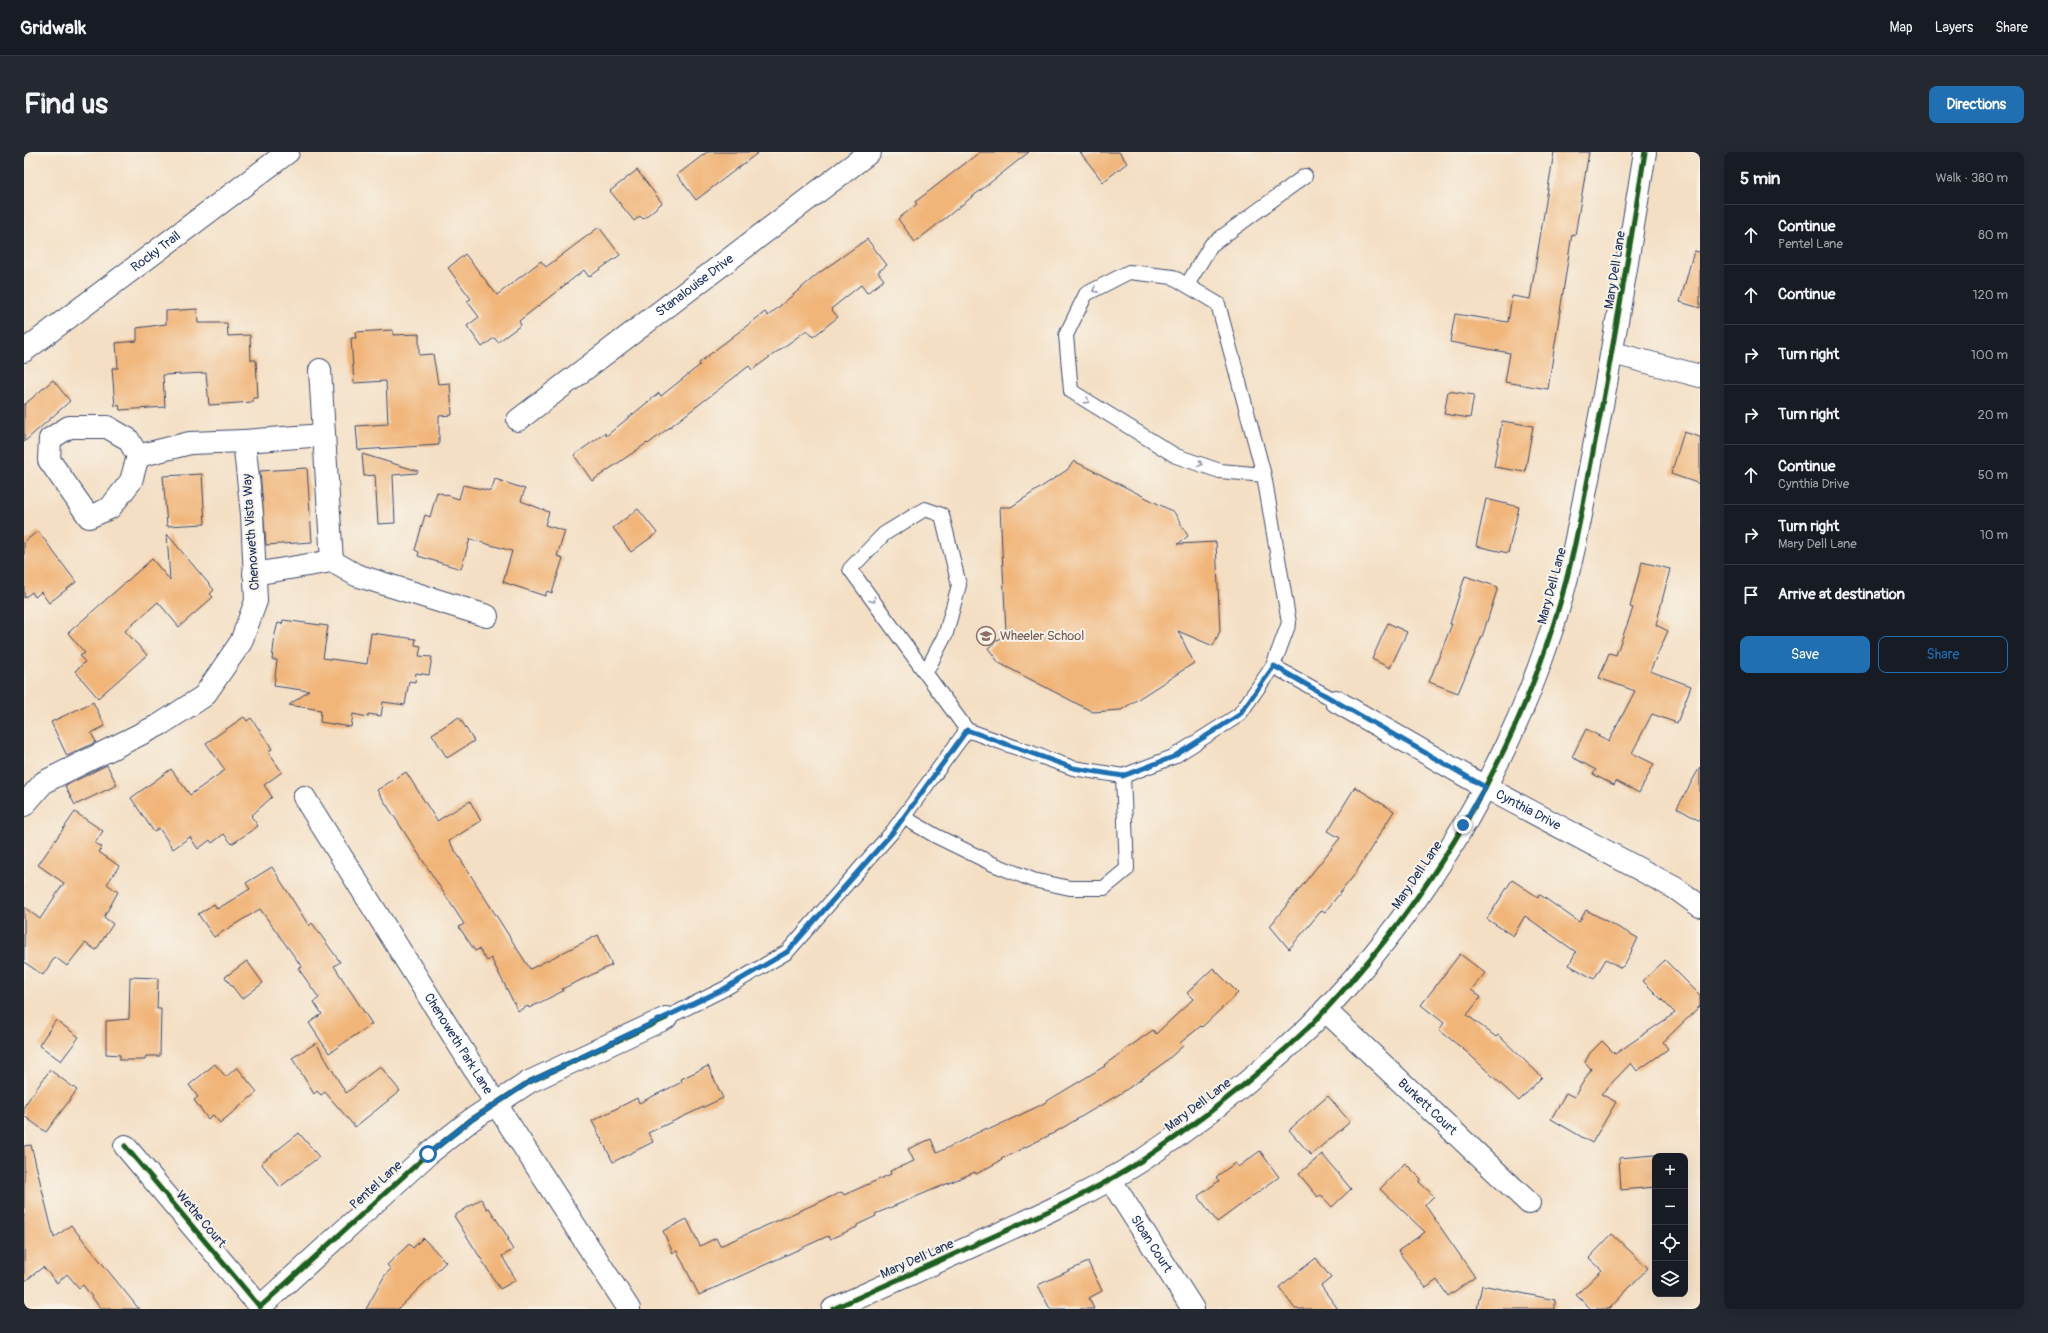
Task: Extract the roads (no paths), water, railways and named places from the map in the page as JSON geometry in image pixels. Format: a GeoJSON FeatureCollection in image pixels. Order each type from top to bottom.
{"type":"FeatureCollection","features":[{"type":"Feature","properties":{"kind":"street","name":"Rocky Trail"},"geometry":{"type":"LineString","coordinates":[[24,351],[288,152]]}},
{"type":"Feature","properties":{"kind":"street","name":"Stanalouise Drive"},"geometry":{"type":"LineString","coordinates":[[518,420],[870,152]]}},
{"type":"Feature","properties":{"kind":"street","name":"Mary Dell Lane"},"geometry":{"type":"LineString","coordinates":[[833,1309],[1076,1199],[1139,1162],[1206,1116],[1274,1058],[1325,1010],[1373,956],[1417,897],[1463,825],[1506,747],[1544,652],[1566,581],[1613,353],[1645,152]]}},
{"type":"Feature","properties":{"kind":"street"},"geometry":{"type":"LineString","coordinates":[[1613,353],[1700,376]]}},
{"type":"Feature","properties":{"kind":"street"},"geometry":{"type":"LineString","coordinates":[[320,370],[332,561]]}},
{"type":"Feature","properties":{"kind":"street"},"geometry":{"type":"LineString","coordinates":[[69,427],[107,427],[128,439],[138,456],[131,481],[110,508],[89,517],[49,460],[50,439],[69,427]]}},
{"type":"Feature","properties":{"kind":"street"},"geometry":{"type":"LineString","coordinates":[[138,456],[190,443],[244,441],[324,435]]}},
{"type":"Feature","properties":{"kind":"street","name":"Chenoweth Vista Way"},"geometry":{"type":"LineString","coordinates":[[24,805],[44,782],[161,724],[204,696],[241,642],[256,601],[252,514],[244,441]]}},
{"type":"Feature","properties":{"kind":"street"},"geometry":{"type":"LineString","coordinates":[[254,574],[332,561],[356,575],[486,616]]}},
{"type":"Feature","properties":{"kind":"street","name":"Cynthia Drive"},"geometry":{"type":"LineString","coordinates":[[1336,701],[1485,787],[1675,888],[1700,906]]}},
{"type":"Feature","properties":{"kind":"street","name":"Chenoweth Park Lane"},"geometry":{"type":"LineString","coordinates":[[304,797],[496,1104],[629,1309]]}},
{"type":"Feature","properties":{"kind":"street","name":"Burkett Court"},"geometry":{"type":"LineString","coordinates":[[1325,1010],[1529,1203]]}},
{"type":"Feature","properties":{"kind":"street","name":"Pentel Lane"},"geometry":{"type":"LineString","coordinates":[[260,1307],[428,1154],[471,1120],[529,1082],[666,1018]]}},
{"type":"Feature","properties":{"kind":"street","name":"Wethe Court"},"geometry":{"type":"LineString","coordinates":[[125,1146],[260,1307]]}},
{"type":"Feature","properties":{"kind":"street","name":"Sloan Court"},"geometry":{"type":"LineString","coordinates":[[1110,1179],[1193,1309]]}},
{"type":"Feature","properties":{"kind":"lane"},"geometry":{"type":"LineString","coordinates":[[1187,285],[1211,245],[1305,176]]}},
{"type":"Feature","properties":{"kind":"lane"},"geometry":{"type":"LineString","coordinates":[[926,672],[946,633],[959,585],[942,515],[925,509],[884,534],[850,569],[967,730],[1073,768],[1123,776],[1173,757],[1239,715],[1274,666],[1289,623],[1264,475],[1218,304],[1173,277],[1129,272],[1086,294],[1066,335],[1071,391],[1176,456],[1220,471],[1264,475]]}},
{"type":"Feature","properties":{"kind":"lane"},"geometry":{"type":"LineString","coordinates":[[1274,666],[1336,701]]}},
{"type":"Feature","properties":{"kind":"lane"},"geometry":{"type":"LineString","coordinates":[[666,1018],[724,989],[787,952],[893,832],[967,730]]}},
{"type":"Feature","properties":{"kind":"lane"},"geometry":{"type":"LineString","coordinates":[[904,817],[943,839],[993,864],[1033,880],[1070,888],[1104,888],[1127,869],[1123,776]]}},
{"type":"Feature","properties":{"kind":"place","name":"Wheeler School"},"geometry":{"type":"Point","coordinates":[986,636]}}]}
